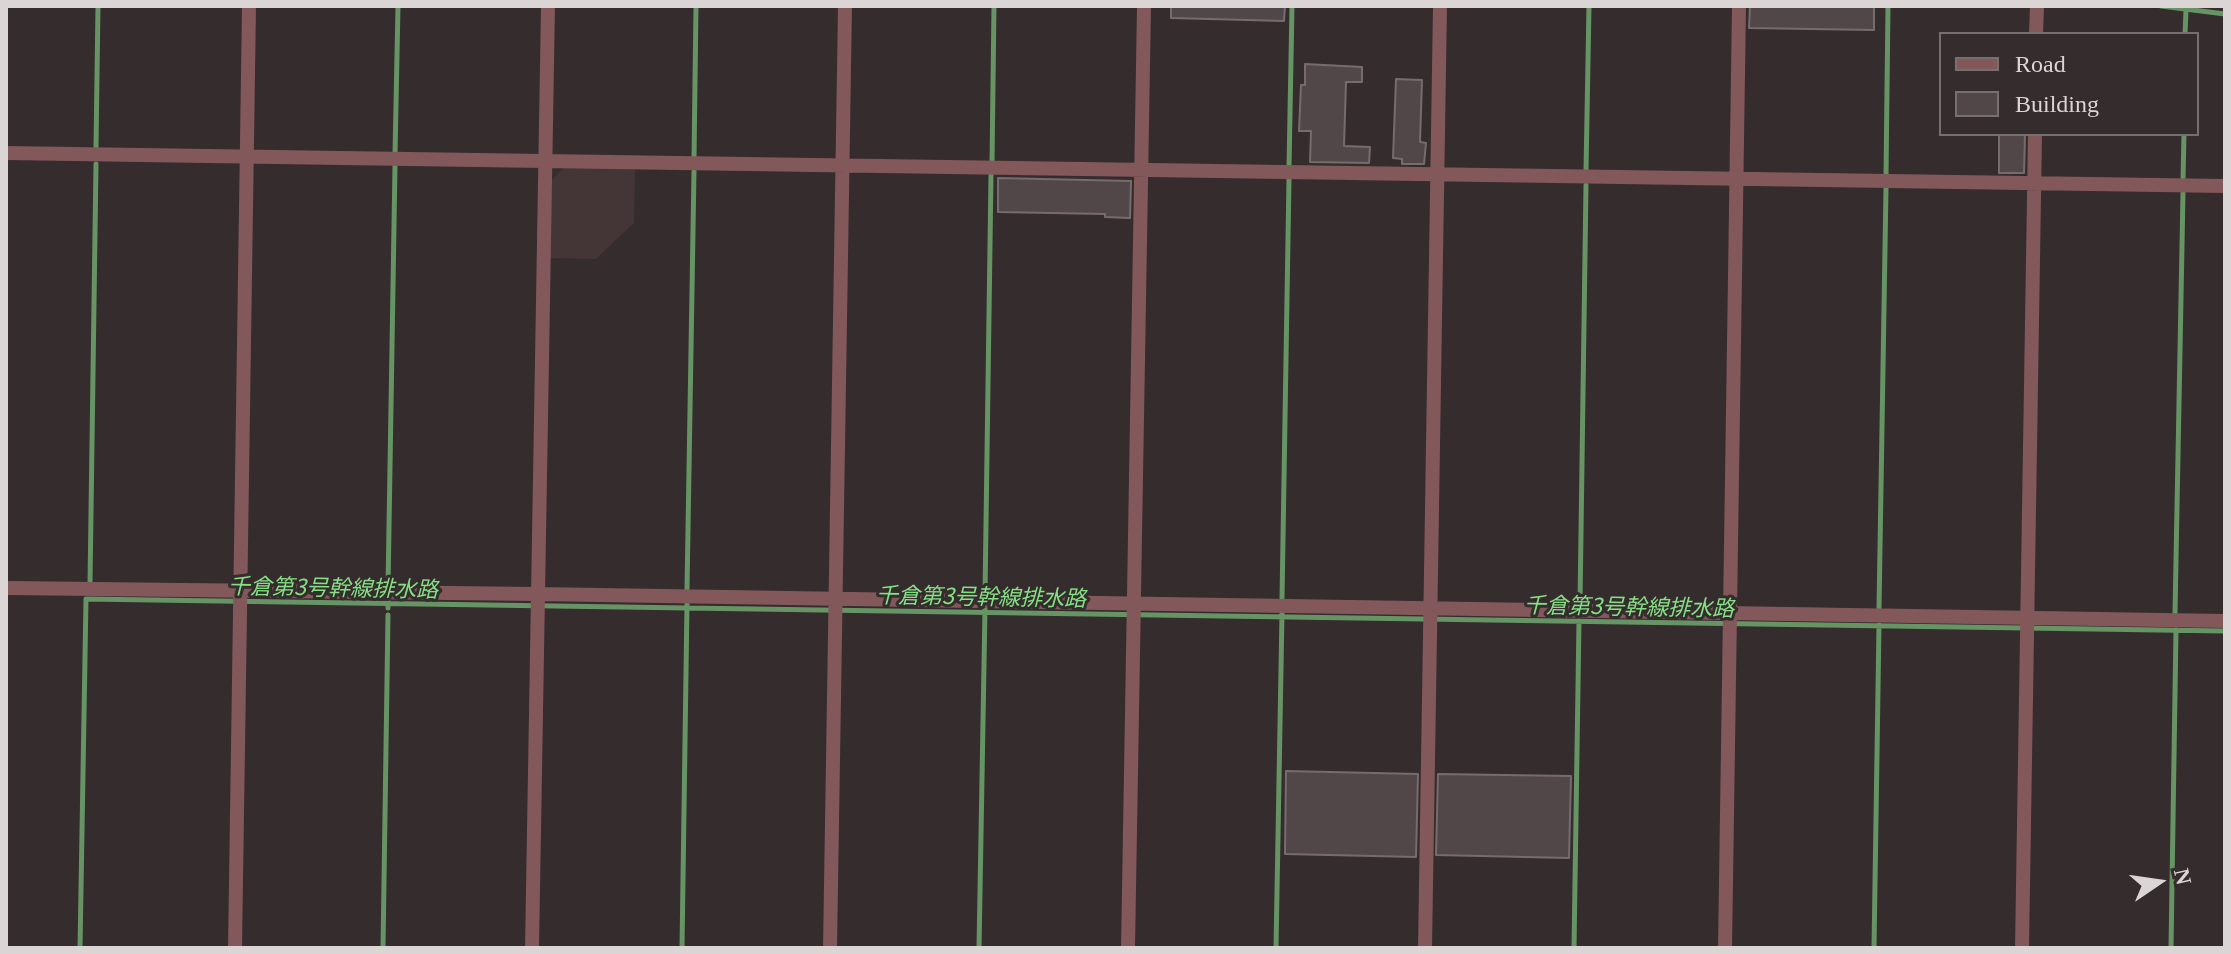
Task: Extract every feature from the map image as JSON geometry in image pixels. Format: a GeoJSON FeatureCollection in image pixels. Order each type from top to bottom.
{"type":"FeatureCollection","features":[{"type":"Feature","properties":{"kind":"street"},"geometry":{"type":"LineString","coordinates":[[235,948],[249,6]]}},
{"type":"Feature","properties":{"kind":"street"},"geometry":{"type":"LineString","coordinates":[[532,948],[548,6]]}},
{"type":"Feature","properties":{"kind":"street"},"geometry":{"type":"LineString","coordinates":[[830,948],[845,6]]}},
{"type":"Feature","properties":{"kind":"street"},"geometry":{"type":"LineString","coordinates":[[1128,948],[1144,6]]}},
{"type":"Feature","properties":{"kind":"street"},"geometry":{"type":"LineString","coordinates":[[1425,948],[1440,6]]}},
{"type":"Feature","properties":{"kind":"street"},"geometry":{"type":"LineString","coordinates":[[1725,948],[1739,6]]}},
{"type":"Feature","properties":{"kind":"street"},"geometry":{"type":"LineString","coordinates":[[2036,32],[2037,6]]}},
{"type":"Feature","properties":{"kind":"street"},"geometry":{"type":"LineString","coordinates":[[2022,948],[2035,136]]}},
{"type":"Feature","properties":{"kind":"street"},"geometry":{"type":"LineString","coordinates":[[6,153],[2225,186]]}},
{"type":"Feature","properties":{"kind":"street"},"geometry":{"type":"LineString","coordinates":[[6,588],[240,598],[538,603],[2027,625],[2225,621]]}},
{"type":"Feature","properties":{"kind":"shaded area"},"geometry":{"type":"Polygon","coordinates":[[[566,165],[635,167],[634,223],[596,259],[549,258],[552,180],[566,165]]]}},
{"type":"Feature","properties":{"kind":"building"},"geometry":{"type":"Polygon","coordinates":[[[1171,6],[1285,6],[1284,21],[1171,18],[1171,6]]]}},
{"type":"Feature","properties":{"kind":"building"},"geometry":{"type":"Polygon","coordinates":[[[1750,6],[1874,6],[1874,30],[1749,28],[1750,6]]]}},
{"type":"Feature","properties":{"kind":"building"},"geometry":{"type":"Polygon","coordinates":[[[1305,64],[1362,67],[1362,82],[1346,82],[1344,146],[1370,147],[1369,163],[1310,162],[1311,131],[1299,131],[1305,64]]]}},
{"type":"Feature","properties":{"kind":"building"},"geometry":{"type":"Polygon","coordinates":[[[1396,79],[1422,80],[1420,142],[1426,143],[1424,164],[1402,164],[1402,159],[1393,158],[1396,79]]]}},
{"type":"Feature","properties":{"kind":"building"},"geometry":{"type":"Polygon","coordinates":[[[1999,136],[2025,136],[2024,173],[1999,173],[1999,136]]]}},
{"type":"Feature","properties":{"kind":"building"},"geometry":{"type":"Polygon","coordinates":[[[998,178],[1131,181],[1130,218],[1105,217],[1105,214],[998,212],[998,178]]]}},
{"type":"Feature","properties":{"kind":"building"},"geometry":{"type":"Polygon","coordinates":[[[1286,771],[1418,774],[1416,857],[1285,854],[1286,771]]]}},
{"type":"Feature","properties":{"kind":"building"},"geometry":{"type":"Polygon","coordinates":[[[1438,774],[1571,776],[1569,858],[1436,855],[1438,774]]]}},
{"type":"Feature","properties":{"kind":"waterway"},"geometry":{"type":"LineString","coordinates":[[96,147],[98,6]]}},
{"type":"Feature","properties":{"kind":"waterway"},"geometry":{"type":"LineString","coordinates":[[395,154],[398,6]]}},
{"type":"Feature","properties":{"kind":"waterway"},"geometry":{"type":"LineString","coordinates":[[694,159],[696,6]]}},
{"type":"Feature","properties":{"kind":"waterway"},"geometry":{"type":"LineString","coordinates":[[992,163],[994,6]]}},
{"type":"Feature","properties":{"kind":"waterway"},"geometry":{"type":"LineString","coordinates":[[1289,167],[1292,6]]}},
{"type":"Feature","properties":{"kind":"waterway"},"geometry":{"type":"LineString","coordinates":[[1586,171],[1589,6]]}},
{"type":"Feature","properties":{"kind":"waterway"},"geometry":{"type":"LineString","coordinates":[[1886,175],[1888,6]]}},
{"type":"Feature","properties":{"kind":"waterway"},"geometry":{"type":"LineString","coordinates":[[2161,6],[2225,14]]}},
{"type":"Feature","properties":{"kind":"waterway"},"geometry":{"type":"LineString","coordinates":[[2185,32],[2186,10]]}},
{"type":"Feature","properties":{"kind":"waterway"},"geometry":{"type":"LineString","coordinates":[[2183,180],[2184,136]]}},
{"type":"Feature","properties":{"kind":"waterway"},"geometry":{"type":"LineString","coordinates":[[90,583],[96,164]]}},
{"type":"Feature","properties":{"kind":"waterway"},"geometry":{"type":"LineString","coordinates":[[388,587],[395,166]]}},
{"type":"Feature","properties":{"kind":"waterway"},"geometry":{"type":"LineString","coordinates":[[687,589],[694,171]]}},
{"type":"Feature","properties":{"kind":"waterway"},"geometry":{"type":"LineString","coordinates":[[985,594],[991,175]]}},
{"type":"Feature","properties":{"kind":"waterway"},"geometry":{"type":"LineString","coordinates":[[1282,599],[1289,179]]}},
{"type":"Feature","properties":{"kind":"waterway"},"geometry":{"type":"LineString","coordinates":[[1580,602],[1586,185]]}},
{"type":"Feature","properties":{"kind":"waterway"},"geometry":{"type":"LineString","coordinates":[[1879,608],[1886,188]]}},
{"type":"Feature","properties":{"kind":"waterway"},"geometry":{"type":"LineString","coordinates":[[2175,613],[2183,193]]}},
{"type":"Feature","properties":{"kind":"waterway","name":"千倉第3号幹線排水路"},"geometry":{"type":"LineString","coordinates":[[80,948],[86,599],[2225,631]]}},
{"type":"Feature","properties":{"kind":"waterway","name":"千倉第3号幹線排水路"},"geometry":{"type":"LineString","coordinates":[[388,599],[388,608]]}},
{"type":"Feature","properties":{"kind":"waterway"},"geometry":{"type":"LineString","coordinates":[[682,948],[687,604]]}},
{"type":"Feature","properties":{"kind":"waterway"},"geometry":{"type":"LineString","coordinates":[[979,948],[985,609]]}},
{"type":"Feature","properties":{"kind":"waterway"},"geometry":{"type":"LineString","coordinates":[[1276,948],[1282,613]]}},
{"type":"Feature","properties":{"kind":"waterway"},"geometry":{"type":"LineString","coordinates":[[383,948],[388,615]]}},
{"type":"Feature","properties":{"kind":"waterway"},"geometry":{"type":"LineString","coordinates":[[1574,948],[1579,621]]}},
{"type":"Feature","properties":{"kind":"waterway"},"geometry":{"type":"LineString","coordinates":[[1874,948],[1879,625]]}},
{"type":"Feature","properties":{"kind":"waterway"},"geometry":{"type":"LineString","coordinates":[[2171,948],[2176,630]]}}]}
